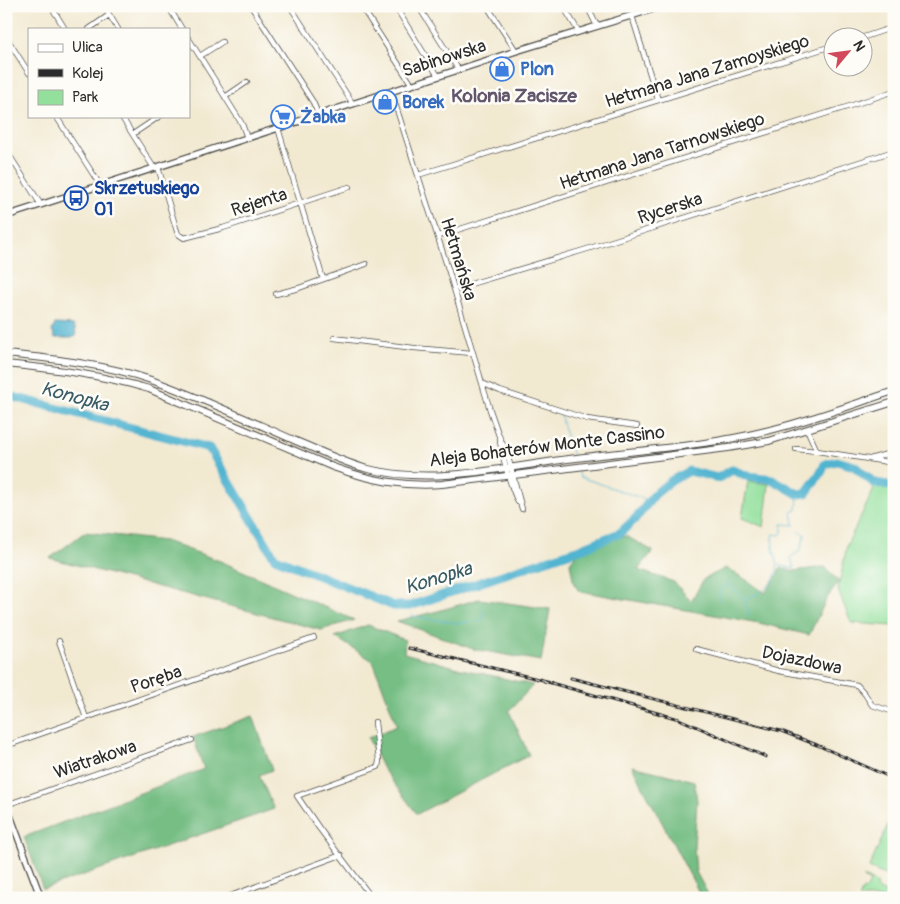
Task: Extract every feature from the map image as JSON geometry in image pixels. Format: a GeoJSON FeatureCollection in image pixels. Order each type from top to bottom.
{"type":"FeatureCollection","features":[{"type":"Feature","properties":{"kind":"main road","name":"Aleja Bohaterów Monte Cassino"},"geometry":{"type":"LineString","coordinates":[[6,354],[80,363],[152,380],[337,458],[365,468],[410,475],[435,476],[726,440],[766,431],[894,391]]}},
{"type":"Feature","properties":{"kind":"main road","name":"Aleja Bohaterów Monte Cassino"},"geometry":{"type":"LineString","coordinates":[[6,364],[79,372],[118,380],[149,389],[333,467],[362,477],[386,482],[423,485],[736,447],[769,441],[894,402]]}},
{"type":"Feature","properties":{"kind":"street"},"geometry":{"type":"LineString","coordinates":[[51,6],[64,28]]}},
{"type":"Feature","properties":{"kind":"street"},"geometry":{"type":"LineString","coordinates":[[104,6],[117,28]]}},
{"type":"Feature","properties":{"kind":"street"},"geometry":{"type":"LineString","coordinates":[[168,6],[181,28]]}},
{"type":"Feature","properties":{"kind":"street"},"geometry":{"type":"LineString","coordinates":[[251,6],[313,102],[318,114]]}},
{"type":"Feature","properties":{"kind":"street"},"geometry":{"type":"LineString","coordinates":[[290,6],[352,104]]}},
{"type":"Feature","properties":{"kind":"street"},"geometry":{"type":"LineString","coordinates":[[361,6],[412,85]]}},
{"type":"Feature","properties":{"kind":"street"},"geometry":{"type":"LineString","coordinates":[[395,6],[438,76]]}},
{"type":"Feature","properties":{"kind":"street"},"geometry":{"type":"LineString","coordinates":[[487,6],[516,50]]}},
{"type":"Feature","properties":{"kind":"street"},"geometry":{"type":"LineString","coordinates":[[563,6],[579,32]]}},
{"type":"Feature","properties":{"kind":"street"},"geometry":{"type":"LineString","coordinates":[[587,6],[597,26]]}},
{"type":"Feature","properties":{"kind":"street","name":"Sabinowska"},"geometry":{"type":"LineString","coordinates":[[6,216],[516,50],[632,16],[641,10],[663,6]]}},
{"type":"Feature","properties":{"kind":"street"},"geometry":{"type":"LineString","coordinates":[[422,12],[458,69]]}},
{"type":"Feature","properties":{"kind":"street"},"geometry":{"type":"LineString","coordinates":[[90,28],[109,15]]}},
{"type":"Feature","properties":{"kind":"street"},"geometry":{"type":"LineString","coordinates":[[632,16],[658,100]]}},
{"type":"Feature","properties":{"kind":"street"},"geometry":{"type":"LineString","coordinates":[[872,34],[894,27]]}},
{"type":"Feature","properties":{"kind":"street"},"geometry":{"type":"LineString","coordinates":[[6,37],[28,71]]}},
{"type":"Feature","properties":{"kind":"street"},"geometry":{"type":"LineString","coordinates":[[190,41],[242,124],[247,138]]}},
{"type":"Feature","properties":{"kind":"street"},"geometry":{"type":"LineString","coordinates":[[200,56],[222,42]]}},
{"type":"Feature","properties":{"kind":"street","name":"Hetmana Jana Zamoyskiego"},"geometry":{"type":"LineString","coordinates":[[418,175],[822,49]]}},
{"type":"Feature","properties":{"kind":"street"},"geometry":{"type":"LineString","coordinates":[[225,97],[247,82]]}},
{"type":"Feature","properties":{"kind":"street","name":"Hetmańska"},"geometry":{"type":"LineString","coordinates":[[392,91],[438,236],[472,353],[499,436],[507,453],[510,475],[522,510],[512,489],[510,475]]}},
{"type":"Feature","properties":{"kind":"street","name":"Hetmana Jana Tarnowskiego"},"geometry":{"type":"LineString","coordinates":[[438,236],[894,91]]}},
{"type":"Feature","properties":{"kind":"street"},"geometry":{"type":"LineString","coordinates":[[57,118],[100,186]]}},
{"type":"Feature","properties":{"kind":"street"},"geometry":{"type":"LineString","coordinates":[[122,118],[156,167]]}},
{"type":"Feature","properties":{"kind":"street"},"geometry":{"type":"LineString","coordinates":[[133,134],[157,118]]}},
{"type":"Feature","properties":{"kind":"street"},"geometry":{"type":"LineString","coordinates":[[278,128],[324,278]]}},
{"type":"Feature","properties":{"kind":"street"},"geometry":{"type":"LineString","coordinates":[[6,150],[41,205]]}},
{"type":"Feature","properties":{"kind":"street","name":"Rycerska"},"geometry":{"type":"LineString","coordinates":[[454,289],[584,250],[894,151]]}},
{"type":"Feature","properties":{"kind":"street","name":"Rejenta"},"geometry":{"type":"LineString","coordinates":[[156,167],[178,234],[181,237],[188,238],[349,188]]}},
{"type":"Feature","properties":{"kind":"street"},"geometry":{"type":"LineString","coordinates":[[276,294],[299,288],[366,264]]}},
{"type":"Feature","properties":{"kind":"street"},"geometry":{"type":"LineString","coordinates":[[334,338],[472,353]]}},
{"type":"Feature","properties":{"kind":"street"},"geometry":{"type":"LineString","coordinates":[[482,383],[508,394],[587,419],[637,426]]}},
{"type":"Feature","properties":{"kind":"street"},"geometry":{"type":"LineString","coordinates":[[808,429],[817,450]]}},
{"type":"Feature","properties":{"kind":"street"},"geometry":{"type":"LineString","coordinates":[[796,449],[817,450],[894,463]]}},
{"type":"Feature","properties":{"kind":"street"},"geometry":{"type":"LineString","coordinates":[[869,459],[894,452]]}},
{"type":"Feature","properties":{"kind":"street","name":"Poręba"},"geometry":{"type":"LineString","coordinates":[[6,746],[314,638]]}},
{"type":"Feature","properties":{"kind":"street"},"geometry":{"type":"LineString","coordinates":[[59,641],[86,718]]}},
{"type":"Feature","properties":{"kind":"street","name":"Dojazdowa"},"geometry":{"type":"LineString","coordinates":[[696,649],[779,671],[857,685],[872,705],[894,712]]}},
{"type":"Feature","properties":{"kind":"street"},"geometry":{"type":"LineString","coordinates":[[372,898],[297,796],[378,767],[380,761],[375,722]]}},
{"type":"Feature","properties":{"kind":"street","name":"Wiatrakowa"},"geometry":{"type":"LineString","coordinates":[[6,805],[192,740]]}},
{"type":"Feature","properties":{"kind":"street"},"geometry":{"type":"LineString","coordinates":[[6,805],[41,898]]}},
{"type":"Feature","properties":{"kind":"street"},"geometry":{"type":"LineString","coordinates":[[225,898],[341,856]]}},
{"type":"Feature","properties":{"kind":"green space"},"geometry":{"type":"Polygon","coordinates":[[[748,481],[769,484],[764,527],[742,518],[748,481]]]}},
{"type":"Feature","properties":{"kind":"green space"},"geometry":{"type":"Polygon","coordinates":[[[875,487],[894,490],[894,626],[851,623],[838,590],[847,545],[875,487]]]}},
{"type":"Feature","properties":{"kind":"green space"},"geometry":{"type":"Polygon","coordinates":[[[85,532],[165,541],[220,561],[354,620],[321,630],[50,558],[85,532]]]}},
{"type":"Feature","properties":{"kind":"green space"},"geometry":{"type":"Polygon","coordinates":[[[626,536],[653,551],[638,570],[674,582],[691,601],[704,579],[726,568],[765,593],[777,576],[780,568],[793,571],[825,567],[839,582],[827,598],[809,635],[759,623],[579,591],[574,584],[570,563],[583,543],[626,536]]]}},
{"type":"Feature","properties":{"kind":"green space"},"geometry":{"type":"Polygon","coordinates":[[[479,599],[550,609],[541,661],[473,649],[397,621],[479,599]]]}},
{"type":"Feature","properties":{"kind":"green space"},"geometry":{"type":"Polygon","coordinates":[[[368,625],[405,640],[404,653],[462,669],[533,685],[509,711],[529,755],[417,814],[383,769],[368,738],[397,726],[373,661],[335,637],[368,625]]]}},
{"type":"Feature","properties":{"kind":"green space"},"geometry":{"type":"Polygon","coordinates":[[[253,716],[272,770],[259,775],[274,809],[43,889],[24,837],[204,769],[193,737],[253,716]]]}},
{"type":"Feature","properties":{"kind":"green space"},"geometry":{"type":"Polygon","coordinates":[[[632,766],[694,781],[697,801],[694,847],[696,872],[710,898],[702,898],[632,766]]]}},
{"type":"Feature","properties":{"kind":"green space"},"geometry":{"type":"Polygon","coordinates":[[[894,811],[894,861],[887,876],[869,868],[894,811]]]}},
{"type":"Feature","properties":{"kind":"green space"},"geometry":{"type":"Polygon","coordinates":[[[863,878],[876,883],[877,889],[884,892],[894,890],[894,898],[859,898],[863,889],[866,890],[870,882],[863,878]]]}},
{"type":"Feature","properties":{"kind":"water"},"geometry":{"type":"Polygon","coordinates":[[[55,324],[73,325],[76,336],[71,338],[55,338],[52,331],[55,324]]]}},
{"type":"Feature","properties":{"kind":"waterway","name":"Konopka"},"geometry":{"type":"LineString","coordinates":[[6,395],[209,448],[275,558],[394,606],[410,606],[580,549],[620,533],[636,518],[655,494],[671,481],[689,471],[718,478],[732,470],[748,476],[772,479],[798,494],[806,493],[825,464],[837,461],[854,466],[874,483],[894,486]]}},
{"type":"Feature","properties":{"kind":"waterway"},"geometry":{"type":"LineString","coordinates":[[561,415],[573,456]]}},
{"type":"Feature","properties":{"kind":"waterway"},"geometry":{"type":"LineString","coordinates":[[577,469],[580,477],[650,501]]}},
{"type":"Feature","properties":{"kind":"waterway"},"geometry":{"type":"LineString","coordinates":[[719,600],[719,590],[730,584],[745,599],[767,588],[774,578],[778,566],[773,545],[774,534],[779,535],[782,533],[782,524],[794,525],[792,512],[797,510],[798,494]]}},
{"type":"Feature","properties":{"kind":"waterway"},"geometry":{"type":"LineString","coordinates":[[779,565],[794,569],[791,557],[800,551],[805,535],[798,531]]}},
{"type":"Feature","properties":{"kind":"waterway"},"geometry":{"type":"LineString","coordinates":[[745,600],[749,616]]}},
{"type":"Feature","properties":{"kind":"waterway"},"geometry":{"type":"LineString","coordinates":[[412,616],[458,623],[482,620],[485,614],[480,607]]}},
{"type":"Feature","properties":{"kind":"railway"},"geometry":{"type":"LineString","coordinates":[[409,648],[551,682]]}},
{"type":"Feature","properties":{"kind":"railway"},"geometry":{"type":"LineString","coordinates":[[571,678],[781,731],[894,779]]}},
{"type":"Feature","properties":{"kind":"railway"},"geometry":{"type":"LineString","coordinates":[[544,681],[679,719],[766,757]]}},
{"type":"Feature","properties":{"kind":"place","name":"Plon"},"geometry":{"type":"Point","coordinates":[502,69]}},
{"type":"Feature","properties":{"kind":"place","name":"Borek"},"geometry":{"type":"Point","coordinates":[385,102]}},
{"type":"Feature","properties":{"kind":"place","name":"Żabka"},"geometry":{"type":"Point","coordinates":[283,117]}},
{"type":"Feature","properties":{"kind":"place","name":"Skrzetuskiego 01"},"geometry":{"type":"Point","coordinates":[76,198]}},
{"type":"Feature","properties":{"kind":"district","name":"Kolonia Zacisze"},"geometry":{"type":"Point","coordinates":[514,95]}}]}
